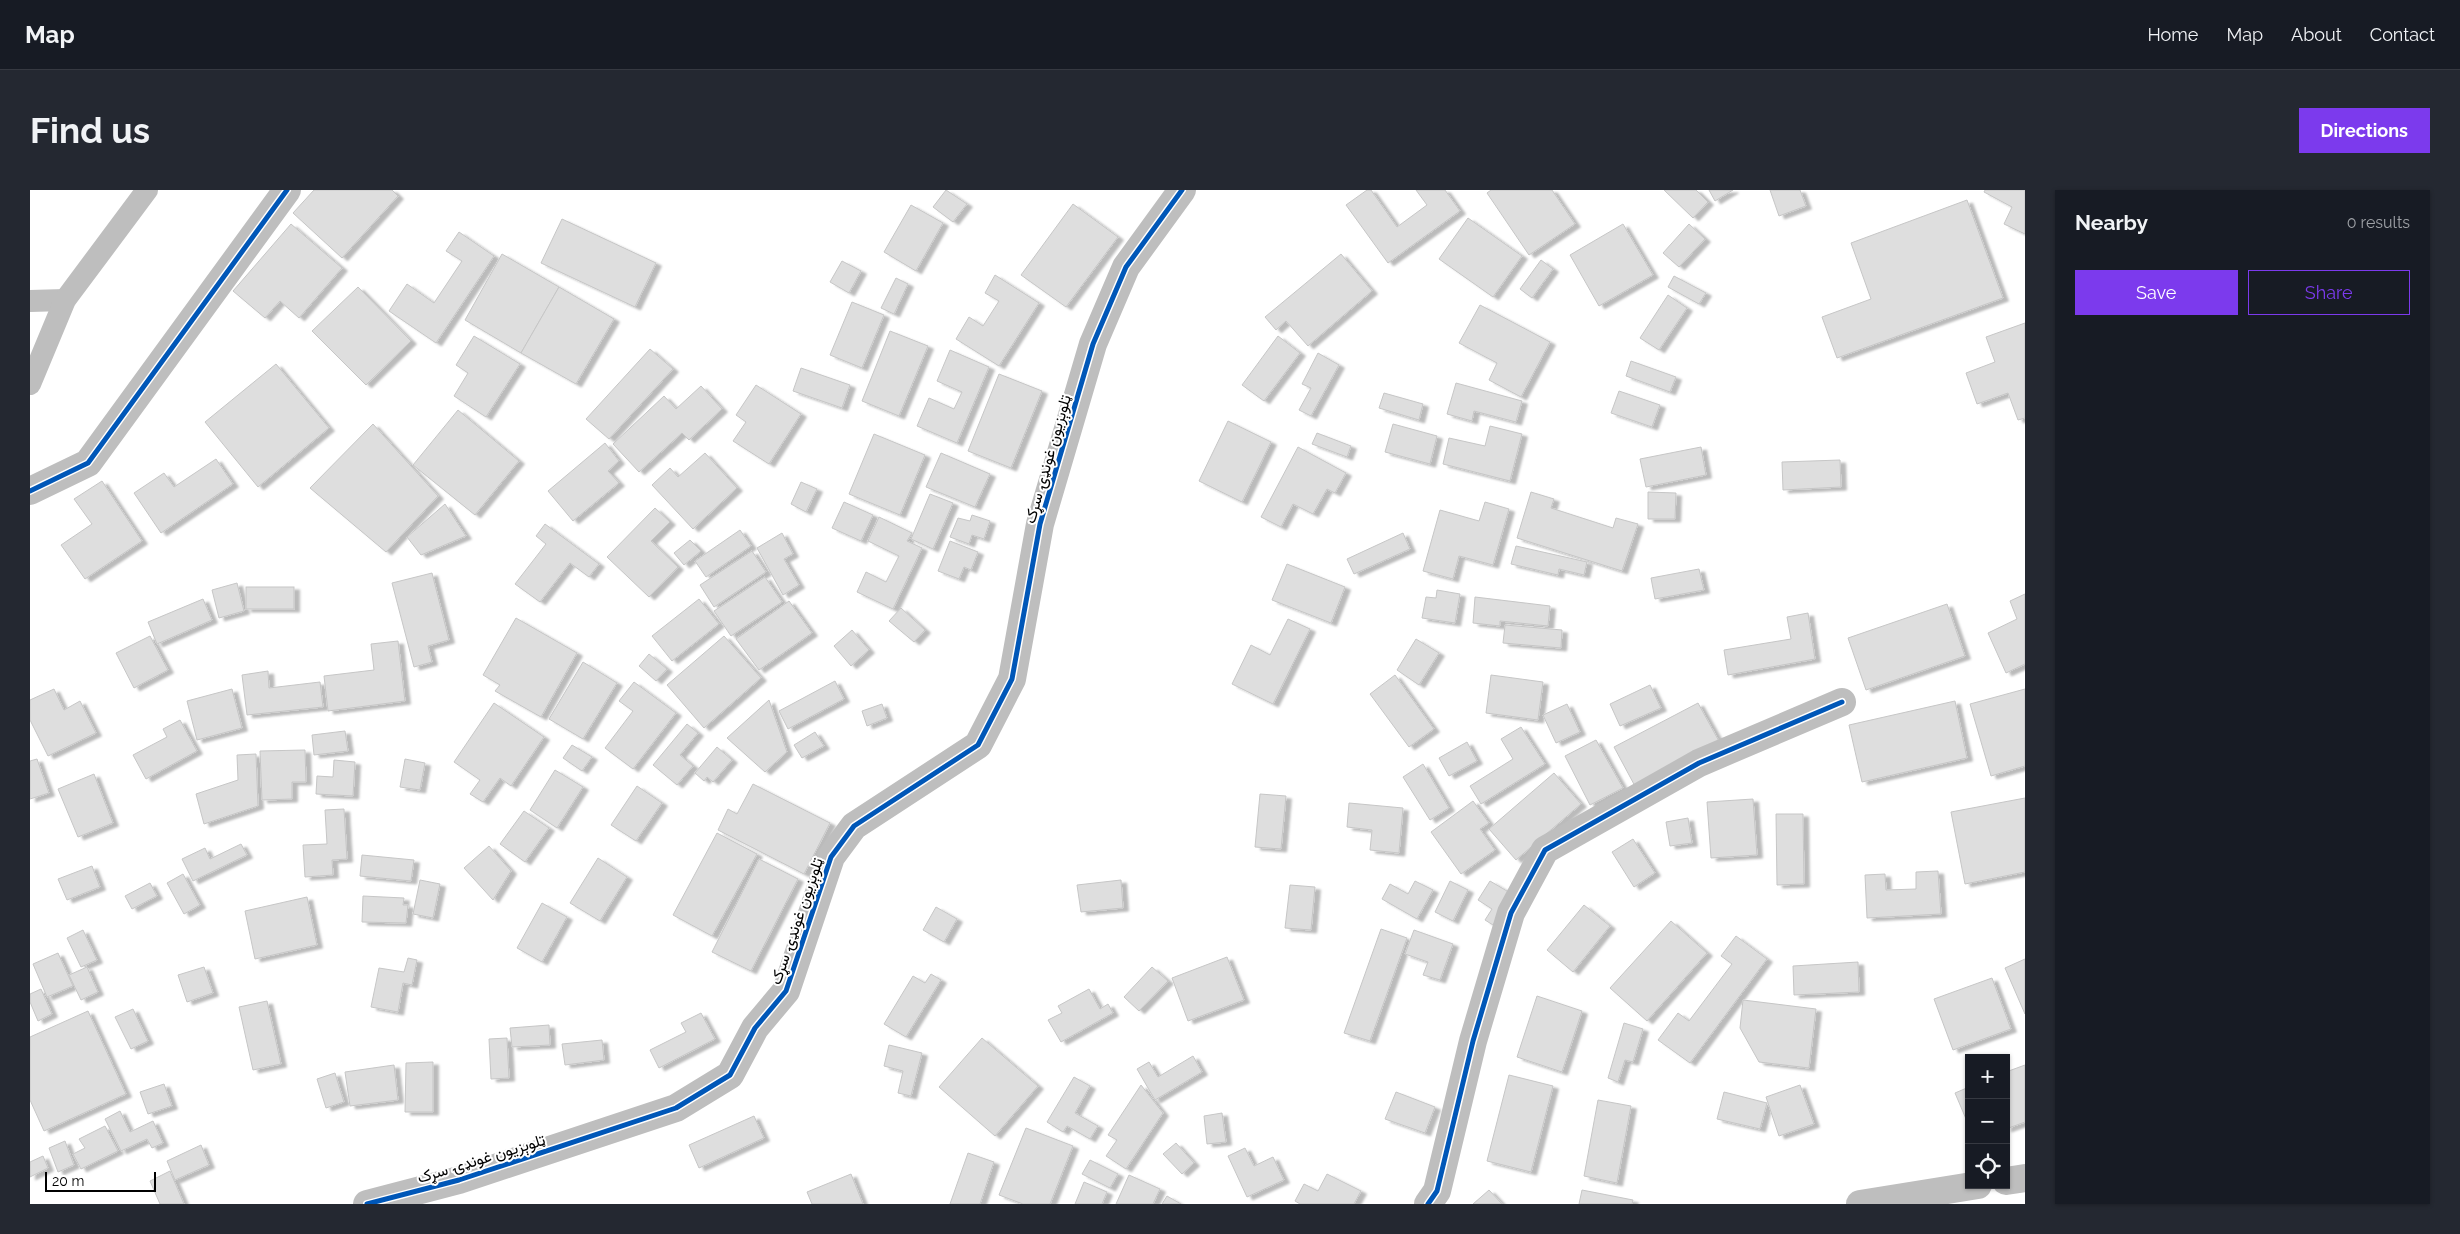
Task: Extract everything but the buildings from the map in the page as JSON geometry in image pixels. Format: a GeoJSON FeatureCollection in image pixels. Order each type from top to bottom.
{"type":"FeatureCollection","features":[{"type":"Feature","properties":{"kind":"street"},"geometry":{"type":"LineString","coordinates":[[30,491],[88,463],[287,190]]}},
{"type":"Feature","properties":{"kind":"street","name":"ټلوېزيون غونډۍ سړک"},"geometry":{"type":"LineString","coordinates":[[368,1204],[459,1180],[676,1108],[730,1075],[755,1028],[786,991],[831,857],[854,826],[978,745],[987,728],[1012,679],[1040,524],[1093,344],[1126,267],[1182,190]]}},
{"type":"Feature","properties":{"kind":"street"},"geometry":{"type":"LineString","coordinates":[[1428,1204],[1437,1191],[1473,1041],[1511,913],[1545,850],[1699,763],[1842,702]]}},
{"type":"Feature","properties":{"kind":"street"},"geometry":{"type":"LineString","coordinates":[[2010,1180],[2025,1178]]}},
{"type":"Feature","properties":{"kind":"street"},"geometry":{"type":"LineString","coordinates":[[1860,1204],[1965,1187]]}},
{"type":"Feature","properties":{"kind":"lane"},"geometry":{"type":"LineString","coordinates":[[30,384],[65,300],[146,190]]}},
{"type":"Feature","properties":{"kind":"lane"},"geometry":{"type":"LineString","coordinates":[[30,300],[65,300]]}},
{"type":"Feature","properties":{"kind":"cycle path"},"geometry":{"type":"LineString","coordinates":[[30,491],[88,463],[287,190]]}},
{"type":"Feature","properties":{"kind":"cycle path"},"geometry":{"type":"LineString","coordinates":[[367,1204],[459,1180],[676,1108],[730,1075],[755,1028],[786,991],[831,857],[854,826],[978,745],[1012,679],[1040,524],[1093,344],[1126,267],[1182,190]]}},
{"type":"Feature","properties":{"kind":"cycle path"},"geometry":{"type":"LineString","coordinates":[[1428,1204],[1437,1191],[1473,1041],[1511,913],[1545,850],[1699,763],[1842,702]]}}]}
